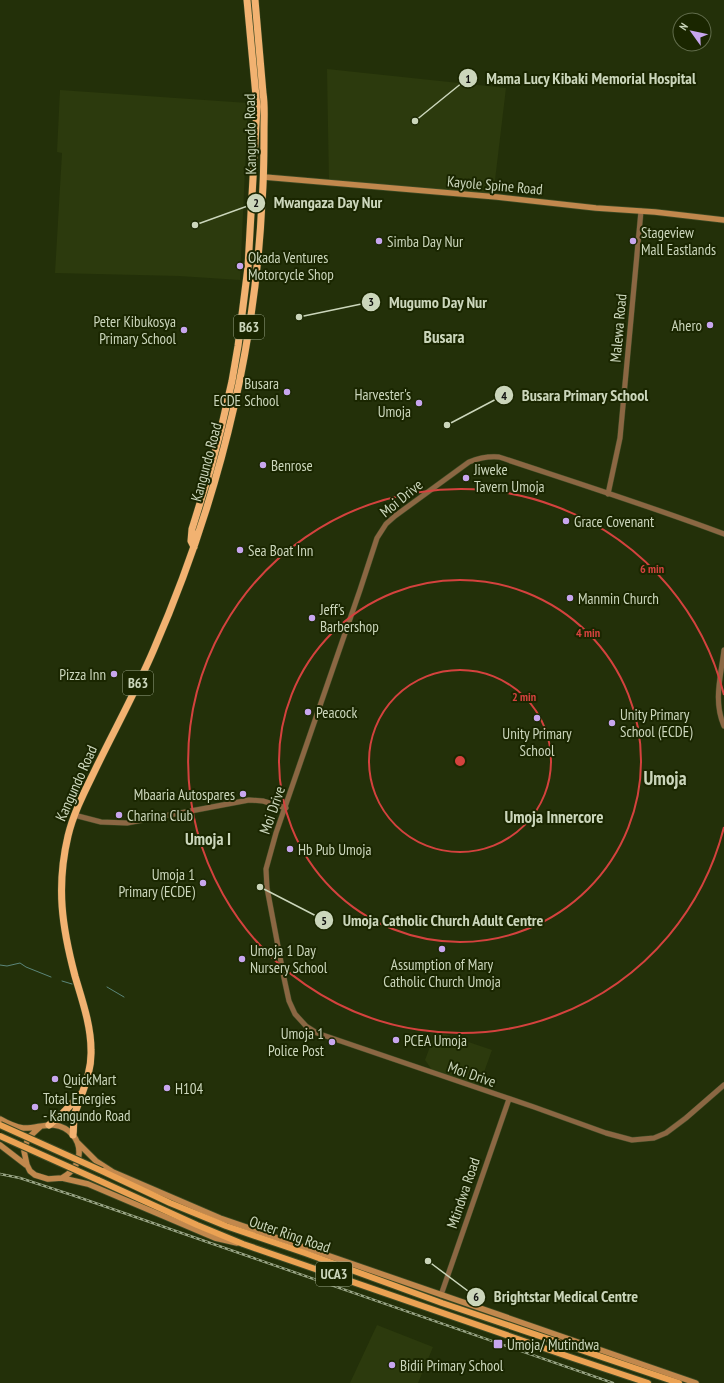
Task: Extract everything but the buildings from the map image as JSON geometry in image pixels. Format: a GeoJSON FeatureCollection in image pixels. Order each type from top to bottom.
{"type":"FeatureCollection","features":[{"type":"Feature","properties":{"kind":"highway","name":"Kangundo Road"},"geometry":{"type":"LineString","coordinates":[[194,548],[191,540],[192,529],[210,471],[232,381],[241,326],[249,254],[257,107],[247,0]]}},
{"type":"Feature","properties":{"kind":"highway","name":"Kangundo Road"},"geometry":{"type":"LineString","coordinates":[[73,1135],[74,1118],[90,1072],[91,1050],[88,1026],[66,941],[62,911],[61,885],[63,864],[69,833],[79,802],[153,652],[194,548],[218,472],[248,340],[258,267],[264,177],[265,107],[255,0]]}},
{"type":"Feature","properties":{"kind":"highway"},"geometry":{"type":"LineString","coordinates":[[49,1125],[72,1104],[84,1090]]}},
{"type":"Feature","properties":{"kind":"main road","name":"Kayole Spine Road"},"geometry":{"type":"LineString","coordinates":[[264,177],[497,197],[724,220]]}},
{"type":"Feature","properties":{"kind":"main road"},"geometry":{"type":"LineString","coordinates":[[210,471],[218,472]]}},
{"type":"Feature","properties":{"kind":"main road"},"geometry":{"type":"LineString","coordinates":[[0,1119],[16,1127],[25,1128],[49,1125],[60,1126],[73,1135],[78,1143],[78,1160],[75,1168],[62,1178]]}},
{"type":"Feature","properties":{"kind":"main road","name":"Outer Ring Road"},"geometry":{"type":"LineString","coordinates":[[0,1125],[170,1203],[253,1236],[305,1253],[442,1303],[679,1383]]}},
{"type":"Feature","properties":{"kind":"main road"},"geometry":{"type":"LineString","coordinates":[[27,1165],[24,1151],[25,1144],[28,1138],[40,1126]]}},
{"type":"Feature","properties":{"kind":"main road","name":"Outer Ring Road"},"geometry":{"type":"LineString","coordinates":[[0,1136],[134,1198],[243,1244],[648,1383]]}},
{"type":"Feature","properties":{"kind":"main road","name":"UCA3"},"geometry":{"type":"LineString","coordinates":[[78,1143],[96,1161],[113,1172],[246,1228],[696,1383]]}},
{"type":"Feature","properties":{"kind":"main road","name":"Outer Ring Road"},"geometry":{"type":"LineString","coordinates":[[0,1146],[27,1165],[30,1171],[41,1178],[62,1178],[96,1187],[215,1238],[232,1243],[243,1244]]}},
{"type":"Feature","properties":{"kind":"main road"},"geometry":{"type":"LineString","coordinates":[[246,1228],[253,1236]]}},
{"type":"Feature","properties":{"kind":"street","name":"Malewa Road"},"geometry":{"type":"LineString","coordinates":[[608,494],[620,438],[641,211]]}},
{"type":"Feature","properties":{"kind":"street","name":"Moi Drive"},"geometry":{"type":"LineString","coordinates":[[724,534],[498,457],[485,457],[469,462],[390,520],[381,531],[374,545],[270,853],[265,874],[266,888],[289,1001],[296,1014],[306,1026],[317,1033],[606,1133],[632,1140],[654,1138],[666,1133],[724,1085]]}},
{"type":"Feature","properties":{"kind":"street"},"geometry":{"type":"LineString","coordinates":[[724,650],[718,707],[724,726]]}},
{"type":"Feature","properties":{"kind":"street"},"geometry":{"type":"LineString","coordinates":[[74,815],[101,822],[127,823],[249,800],[263,801],[286,808]]}},
{"type":"Feature","properties":{"kind":"street","name":"Mtindwa Road"},"geometry":{"type":"LineString","coordinates":[[441,1295],[509,1099]]}},
{"type":"Feature","properties":{"kind":"shaded area"},"geometry":{"type":"Polygon","coordinates":[[[327,69],[506,88],[493,197],[329,184],[327,69]]]}},
{"type":"Feature","properties":{"kind":"shaded area"},"geometry":{"type":"Polygon","coordinates":[[[60,90],[248,103],[240,280],[179,276],[55,273],[62,153],[57,152],[60,90]]]}},
{"type":"Feature","properties":{"kind":"shaded area"},"geometry":{"type":"Polygon","coordinates":[[[436,1031],[492,1050],[479,1086],[432,1070],[425,1060],[436,1031]]]}},
{"type":"Feature","properties":{"kind":"shaded area","name":"Bidii Primary School"},"geometry":{"type":"Polygon","coordinates":[[[377,1325],[433,1347],[418,1383],[350,1383],[377,1325]]]}},
{"type":"Feature","properties":{"kind":"waterway"},"geometry":{"type":"LineString","coordinates":[[0,965],[7,966],[20,963],[51,977]]}},
{"type":"Feature","properties":{"kind":"waterway"},"geometry":{"type":"LineString","coordinates":[[62,981],[72,984]]}},
{"type":"Feature","properties":{"kind":"waterway"},"geometry":{"type":"LineString","coordinates":[[107,987],[124,997]]}},
{"type":"Feature","properties":{"kind":"railway"},"geometry":{"type":"LineString","coordinates":[[0,1174],[20,1178],[75,1196],[613,1383]]}},
{"type":"Feature","properties":{"kind":"place","name":"Mama Lucy Kibaki Memorial Hospital"},"geometry":{"type":"Point","coordinates":[415,121]}},
{"type":"Feature","properties":{"kind":"place","name":"Mwangaza Day Nur"},"geometry":{"type":"Point","coordinates":[195,225]}},
{"type":"Feature","properties":{"kind":"place","name":"Simba Day Nur"},"geometry":{"type":"Point","coordinates":[379,241]}},
{"type":"Feature","properties":{"kind":"place","name":"Stageview Mall Eastlands"},"geometry":{"type":"Point","coordinates":[633,241]}},
{"type":"Feature","properties":{"kind":"place","name":"Okada Ventures Motorcycle Shop"},"geometry":{"type":"Point","coordinates":[240,266]}},
{"type":"Feature","properties":{"kind":"place","name":"Mugumo Day Nur"},"geometry":{"type":"Point","coordinates":[299,317]}},
{"type":"Feature","properties":{"kind":"place","name":"Ahero"},"geometry":{"type":"Point","coordinates":[710,325]}},
{"type":"Feature","properties":{"kind":"place","name":"Peter Kibukosya Primary School"},"geometry":{"type":"Point","coordinates":[184,330]}},
{"type":"Feature","properties":{"kind":"place","name":"Busara ECDE School"},"geometry":{"type":"Point","coordinates":[287,392]}},
{"type":"Feature","properties":{"kind":"place","name":"Harvester's Umoja"},"geometry":{"type":"Point","coordinates":[419,403]}},
{"type":"Feature","properties":{"kind":"place","name":"Busara Primary School"},"geometry":{"type":"Point","coordinates":[447,425]}},
{"type":"Feature","properties":{"kind":"place","name":"Benrose"},"geometry":{"type":"Point","coordinates":[263,465]}},
{"type":"Feature","properties":{"kind":"place","name":"Jiweke Tavern Umoja"},"geometry":{"type":"Point","coordinates":[466,478]}},
{"type":"Feature","properties":{"kind":"place","name":"Grace Covenant"},"geometry":{"type":"Point","coordinates":[566,521]}},
{"type":"Feature","properties":{"kind":"place","name":"Sea Boat Inn"},"geometry":{"type":"Point","coordinates":[240,550]}},
{"type":"Feature","properties":{"kind":"place","name":"Manmin Church"},"geometry":{"type":"Point","coordinates":[570,598]}},
{"type":"Feature","properties":{"kind":"place","name":"Jeff's Barbershop"},"geometry":{"type":"Point","coordinates":[312,618]}},
{"type":"Feature","properties":{"kind":"place","name":"Pizza Inn"},"geometry":{"type":"Point","coordinates":[114,674]}},
{"type":"Feature","properties":{"kind":"place","name":"Peacock"},"geometry":{"type":"Point","coordinates":[308,712]}},
{"type":"Feature","properties":{"kind":"place","name":"Unity Primary School"},"geometry":{"type":"Point","coordinates":[537,718]}},
{"type":"Feature","properties":{"kind":"place","name":"Unity Primary School (ECDE)"},"geometry":{"type":"Point","coordinates":[612,723]}},
{"type":"Feature","properties":{"kind":"place","name":"Mbaaria Autospares"},"geometry":{"type":"Point","coordinates":[243,794]}},
{"type":"Feature","properties":{"kind":"place","name":"Charina Club"},"geometry":{"type":"Point","coordinates":[119,815]}},
{"type":"Feature","properties":{"kind":"place","name":"Hb Pub Umoja"},"geometry":{"type":"Point","coordinates":[290,849]}},
{"type":"Feature","properties":{"kind":"place","name":"Umoja 1 Primary (ECDE)"},"geometry":{"type":"Point","coordinates":[203,883]}},
{"type":"Feature","properties":{"kind":"place","name":"Umoja Catholic Church Adult Centre"},"geometry":{"type":"Point","coordinates":[260,887]}},
{"type":"Feature","properties":{"kind":"place","name":"Assumption of Mary Catholic Church Umoja"},"geometry":{"type":"Point","coordinates":[442,949]}},
{"type":"Feature","properties":{"kind":"place","name":"Umoja 1 Day Nursery School"},"geometry":{"type":"Point","coordinates":[242,959]}},
{"type":"Feature","properties":{"kind":"place","name":"PCEA Umoja"},"geometry":{"type":"Point","coordinates":[396,1040]}},
{"type":"Feature","properties":{"kind":"place","name":"Umoja 1 Police Post"},"geometry":{"type":"Point","coordinates":[332,1042]}},
{"type":"Feature","properties":{"kind":"place","name":"QuickMart"},"geometry":{"type":"Point","coordinates":[55,1079]}},
{"type":"Feature","properties":{"kind":"place","name":"H104"},"geometry":{"type":"Point","coordinates":[167,1088]}},
{"type":"Feature","properties":{"kind":"place","name":"Total Energies - Kangundo Road"},"geometry":{"type":"Point","coordinates":[35,1107]}},
{"type":"Feature","properties":{"kind":"place","name":"Brightstar Medical Centre"},"geometry":{"type":"Point","coordinates":[428,1261]}},
{"type":"Feature","properties":{"kind":"place","name":"Umoja/ Mutindwa"},"geometry":{"type":"Point","coordinates":[498,1344]}},
{"type":"Feature","properties":{"kind":"place","name":"Bidii Primary School"},"geometry":{"type":"Point","coordinates":[392,1365]}},
{"type":"Feature","properties":{"kind":"district","name":"Busara"},"geometry":{"type":"Point","coordinates":[444,337]}},
{"type":"Feature","properties":{"kind":"district","name":"Umoja"},"geometry":{"type":"Point","coordinates":[665,778]}},
{"type":"Feature","properties":{"kind":"district","name":"Umoja Innercore"},"geometry":{"type":"Point","coordinates":[554,817]}},
{"type":"Feature","properties":{"kind":"district","name":"Umoja I"},"geometry":{"type":"Point","coordinates":[208,839]}}]}
